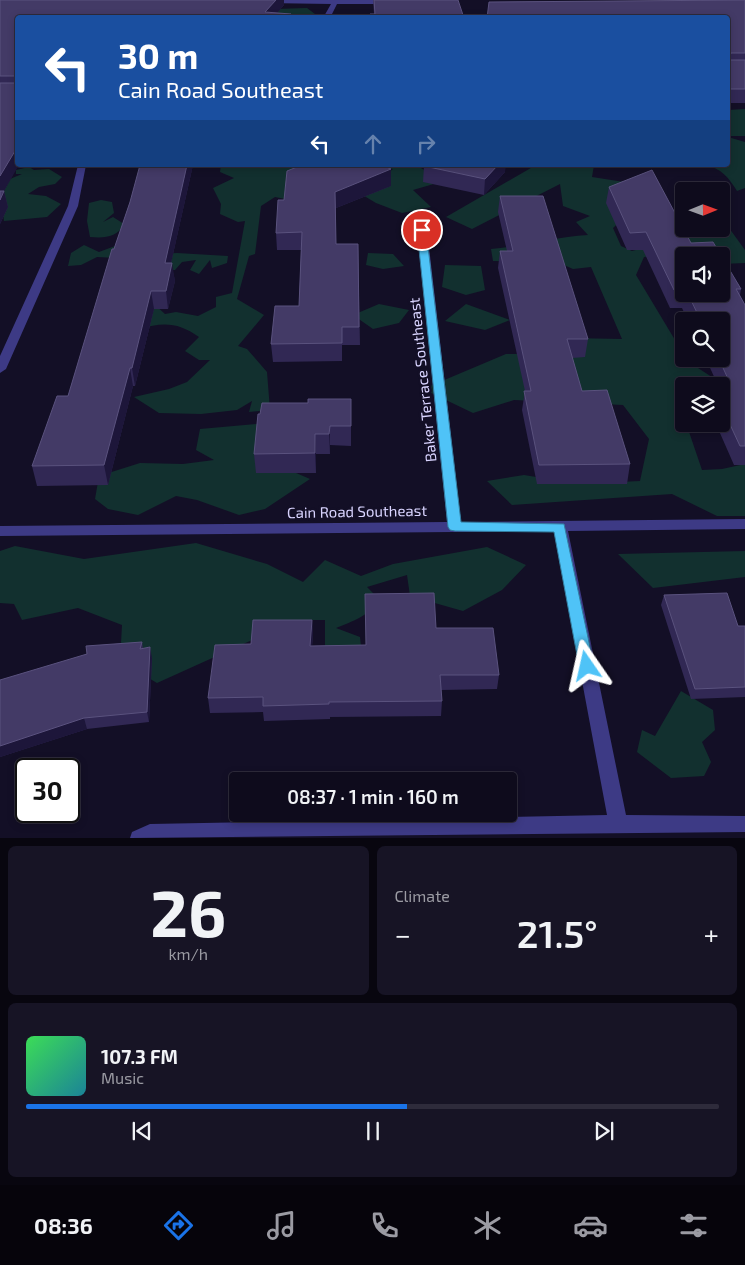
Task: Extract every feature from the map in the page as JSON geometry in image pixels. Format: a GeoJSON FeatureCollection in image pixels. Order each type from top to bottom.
{"type":"FeatureCollection","features":[{"type":"Feature","properties":{"kind":"street"},"geometry":{"type":"LineString","coordinates":[[328,15],[336,1]]}},
{"type":"Feature","properties":{"kind":"street"},"geometry":{"type":"LineString","coordinates":[[261,2],[393,2]]}},
{"type":"Feature","properties":{"kind":"street"},"geometry":{"type":"LineString","coordinates":[[0,369],[73,206],[82,167]]}},
{"type":"Feature","properties":{"kind":"street","name":"Baker Terrace Southeast"},"geometry":{"type":"LineString","coordinates":[[422,230],[455,527]]}},
{"type":"Feature","properties":{"kind":"street","name":"Cain Road Southeast"},"geometry":{"type":"LineString","coordinates":[[0,531],[745,524]]}},
{"type":"Feature","properties":{"kind":"street"},"geometry":{"type":"LineString","coordinates":[[560,527],[618,823]]}},
{"type":"Feature","properties":{"kind":"street"},"geometry":{"type":"LineString","coordinates":[[139,838],[150,833],[618,823],[745,824]]}},
{"type":"Feature","properties":{"kind":"green space"},"geometry":{"type":"Polygon","coordinates":[[[307,8],[315,14],[268,15],[276,9],[307,8]]]}},
{"type":"Feature","properties":{"kind":"green space"},"geometry":{"type":"Polygon","coordinates":[[[745,109],[745,136],[730,136],[730,110],[745,109]]]}},
{"type":"Feature","properties":{"kind":"green space"},"geometry":{"type":"Polygon","coordinates":[[[730,138],[745,142],[745,188],[737,191],[724,174],[714,167],[730,167],[730,138]]]}},
{"type":"Feature","properties":{"kind":"green space"},"geometry":{"type":"Polygon","coordinates":[[[29,167],[34,170],[49,169],[62,177],[55,184],[39,187],[28,194],[46,196],[61,204],[47,217],[4,221],[0,191],[10,179],[22,174],[16,174],[16,170],[29,167]]]}},
{"type":"Feature","properties":{"kind":"green space"},"geometry":{"type":"Polygon","coordinates":[[[221,167],[291,167],[307,177],[285,199],[275,197],[261,206],[255,254],[249,256],[237,299],[264,315],[238,346],[247,349],[267,372],[270,410],[249,412],[252,401],[237,410],[201,414],[159,413],[134,397],[169,389],[187,382],[210,360],[199,360],[185,351],[199,337],[184,328],[163,324],[139,329],[155,305],[165,314],[176,312],[198,316],[216,307],[216,297],[232,293],[245,221],[238,222],[220,214],[221,204],[213,188],[234,178],[220,172],[221,167]]]}},
{"type":"Feature","properties":{"kind":"green space"},"geometry":{"type":"Polygon","coordinates":[[[379,167],[422,167],[444,181],[413,190],[431,207],[402,213],[376,203],[361,194],[393,169],[379,167]]]}},
{"type":"Feature","properties":{"kind":"green space"},"geometry":{"type":"Polygon","coordinates":[[[533,167],[594,167],[592,177],[637,184],[637,206],[613,228],[621,246],[632,251],[651,246],[665,228],[675,227],[675,238],[730,238],[730,229],[745,250],[745,263],[730,264],[730,247],[675,247],[675,255],[644,257],[636,275],[675,340],[675,367],[696,367],[712,377],[675,377],[675,432],[689,432],[702,470],[722,469],[745,464],[745,516],[717,516],[672,494],[512,505],[487,481],[524,475],[579,484],[640,481],[649,439],[623,405],[514,400],[473,413],[423,389],[506,354],[550,354],[568,338],[622,339],[591,267],[573,269],[557,262],[493,261],[491,249],[588,235],[576,222],[590,216],[563,206],[560,184],[472,229],[446,217],[533,167]]]}},
{"type":"Feature","properties":{"kind":"green space"},"geometry":{"type":"Polygon","coordinates":[[[101,200],[112,202],[114,213],[103,222],[113,217],[124,224],[114,235],[90,237],[87,221],[89,203],[101,200]]]}},
{"type":"Feature","properties":{"kind":"green space"},"geometry":{"type":"Polygon","coordinates":[[[84,245],[99,252],[115,246],[145,255],[177,253],[228,256],[227,263],[212,268],[210,260],[199,274],[190,270],[196,260],[182,262],[175,270],[155,270],[138,259],[97,257],[81,265],[68,266],[71,253],[84,245]]]}},
{"type":"Feature","properties":{"kind":"green space"},"geometry":{"type":"Polygon","coordinates":[[[368,253],[393,254],[404,266],[383,269],[366,265],[368,253]]]}},
{"type":"Feature","properties":{"kind":"green space"},"geometry":{"type":"Polygon","coordinates":[[[445,265],[481,266],[485,290],[466,295],[442,287],[445,265]]]}},
{"type":"Feature","properties":{"kind":"green space"},"geometry":{"type":"Polygon","coordinates":[[[379,304],[409,310],[399,323],[373,329],[353,315],[379,304]]]}},
{"type":"Feature","properties":{"kind":"green space"},"geometry":{"type":"Polygon","coordinates":[[[466,304],[510,320],[485,330],[445,321],[466,304]]]}},
{"type":"Feature","properties":{"kind":"green space"},"geometry":{"type":"Polygon","coordinates":[[[278,422],[266,460],[310,479],[265,509],[239,515],[197,500],[176,496],[138,515],[108,509],[95,499],[99,476],[140,463],[183,464],[214,460],[196,450],[200,429],[278,422]]]}},
{"type":"Feature","properties":{"kind":"green space"},"geometry":{"type":"Polygon","coordinates":[[[196,543],[267,564],[303,582],[325,560],[361,576],[393,564],[487,547],[526,565],[502,590],[463,611],[410,596],[407,575],[367,587],[379,599],[375,605],[361,617],[336,628],[360,637],[362,656],[325,655],[325,620],[296,620],[157,683],[120,661],[122,625],[78,608],[22,620],[14,604],[0,603],[0,551],[15,546],[84,559],[196,543]]]}},
{"type":"Feature","properties":{"kind":"green space"},"geometry":{"type":"Polygon","coordinates":[[[745,551],[745,577],[653,588],[618,554],[745,551]]]}},
{"type":"Feature","properties":{"kind":"green space"},"geometry":{"type":"Polygon","coordinates":[[[681,691],[713,710],[715,730],[702,742],[711,762],[704,776],[671,778],[637,752],[642,730],[655,736],[681,691]]]}},
{"type":"Feature","properties":{"kind":"building"},"geometry":{"type":"Polygon","coordinates":[[[0,0],[276,0],[265,12],[291,14],[15,15],[15,76],[0,76],[0,0]]]}},
{"type":"Feature","properties":{"kind":"building"},"geometry":{"type":"Polygon","coordinates":[[[374,0],[458,0],[463,15],[369,15],[375,14],[374,0]]]}},
{"type":"Feature","properties":{"kind":"building"},"geometry":{"type":"Polygon","coordinates":[[[745,0],[745,53],[731,53],[730,56],[730,15],[487,15],[489,2],[745,0]]]}},
{"type":"Feature","properties":{"kind":"building"},"geometry":{"type":"Polygon","coordinates":[[[730,59],[745,60],[745,89],[730,89],[730,59]]]}},
{"type":"Feature","properties":{"kind":"building"},"geometry":{"type":"Polygon","coordinates":[[[0,83],[15,83],[15,151],[0,176],[0,83]]]}},
{"type":"Feature","properties":{"kind":"building"},"geometry":{"type":"Polygon","coordinates":[[[139,167],[187,167],[165,263],[172,263],[166,291],[151,291],[132,368],[130,368],[104,465],[32,466],[57,396],[68,396],[112,249],[114,249],[139,167]]]}},
{"type":"Feature","properties":{"kind":"building"},"geometry":{"type":"Polygon","coordinates":[[[297,167],[386,167],[391,169],[335,192],[336,244],[358,244],[359,327],[342,327],[342,343],[271,344],[275,306],[299,306],[302,232],[276,233],[278,200],[284,200],[287,171],[297,167]]]}},
{"type":"Feature","properties":{"kind":"building"},"geometry":{"type":"Polygon","coordinates":[[[429,167],[496,167],[485,179],[429,167]]]}},
{"type":"Feature","properties":{"kind":"building"},"geometry":{"type":"Polygon","coordinates":[[[652,170],[675,213],[675,238],[688,238],[691,243],[713,242],[716,247],[675,247],[674,290],[646,232],[630,233],[609,187],[652,170]]]}},
{"type":"Feature","properties":{"kind":"building"},"geometry":{"type":"Polygon","coordinates":[[[0,191],[4,191],[0,200],[0,191]]]}},
{"type":"Feature","properties":{"kind":"building"},"geometry":{"type":"Polygon","coordinates":[[[500,196],[543,196],[588,339],[567,339],[582,391],[607,390],[630,464],[539,465],[524,391],[531,391],[500,251],[513,251],[500,196]]]}},
{"type":"Feature","properties":{"kind":"building"},"geometry":{"type":"Polygon","coordinates":[[[730,271],[741,289],[736,289],[745,305],[745,446],[740,446],[730,424],[730,377],[727,377],[723,367],[730,367],[730,312],[697,312],[692,302],[730,302],[730,271]]]}},
{"type":"Feature","properties":{"kind":"building"},"geometry":{"type":"Polygon","coordinates":[[[308,399],[351,399],[351,426],[330,426],[329,434],[315,434],[315,453],[254,454],[258,414],[260,414],[262,403],[308,403],[308,399]]]}},
{"type":"Feature","properties":{"kind":"building"},"geometry":{"type":"Polygon","coordinates":[[[434,593],[436,628],[493,628],[499,675],[440,675],[442,701],[329,702],[329,704],[263,706],[263,697],[208,698],[215,645],[251,644],[253,620],[312,620],[310,646],[366,645],[365,594],[434,593]]]}},
{"type":"Feature","properties":{"kind":"building"},"geometry":{"type":"Polygon","coordinates":[[[727,593],[738,626],[745,626],[745,687],[695,689],[664,595],[727,593]]]}},
{"type":"Feature","properties":{"kind":"building"},"geometry":{"type":"Polygon","coordinates":[[[142,642],[140,649],[150,647],[147,712],[84,718],[0,746],[0,680],[87,654],[86,646],[142,642]]]}},
{"type":"Feature","properties":{"kind":"route"},"geometry":{"type":"LineString","coordinates":[[422,230],[455,527],[560,527],[587,666]]}}]}
